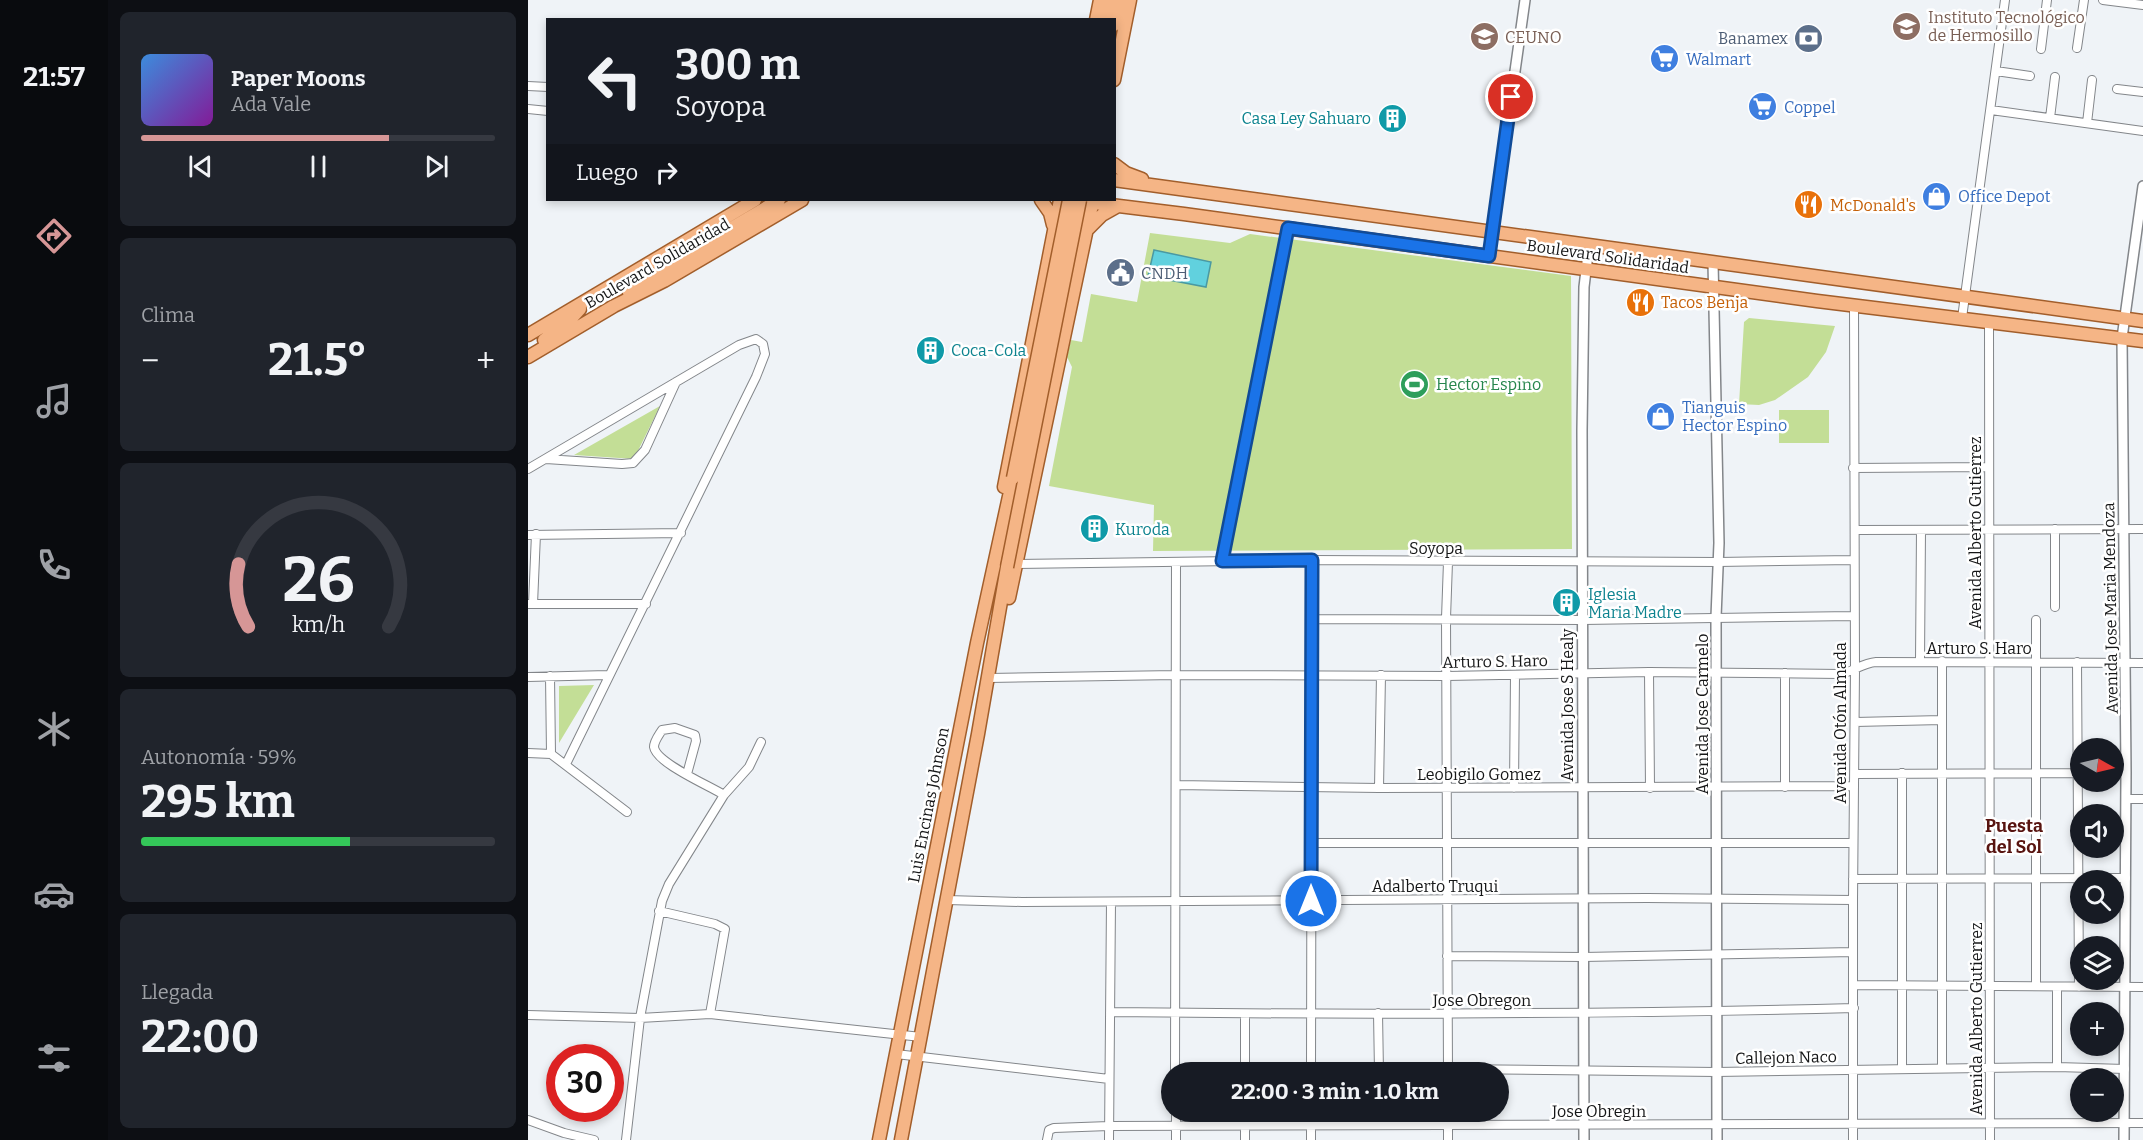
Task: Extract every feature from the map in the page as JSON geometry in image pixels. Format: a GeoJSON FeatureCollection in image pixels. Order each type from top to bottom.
{"type":"FeatureCollection","features":[{"type":"Feature","properties":{"kind":"main road"},"geometry":{"type":"LineString","coordinates":[[1096,18],[1100,0]]}},
{"type":"Feature","properties":{"kind":"main road"},"geometry":{"type":"LineString","coordinates":[[1105,18],[1109,0]]}},
{"type":"Feature","properties":{"kind":"main road"},"geometry":{"type":"LineString","coordinates":[[1115,18],[1119,0]]}},
{"type":"Feature","properties":{"kind":"main road"},"geometry":{"type":"LineString","coordinates":[[1116,70],[1130,0]]}},
{"type":"Feature","properties":{"kind":"main road"},"geometry":{"type":"LineString","coordinates":[[1116,165],[1160,186]]}},
{"type":"Feature","properties":{"kind":"main road","name":"Boulevard Solidaridad"},"geometry":{"type":"LineString","coordinates":[[1116,180],[2143,321]]}},
{"type":"Feature","properties":{"kind":"main road"},"geometry":{"type":"LineString","coordinates":[[1116,189],[1132,189],[1430,231],[1443,232],[1461,227]]}},
{"type":"Feature","properties":{"kind":"main road","name":"Boulevard Solidaridad"},"geometry":{"type":"LineString","coordinates":[[528,335],[753,201]]}},
{"type":"Feature","properties":{"kind":"main road"},"geometry":{"type":"LineString","coordinates":[[614,306],[641,283],[777,201]]}},
{"type":"Feature","properties":{"kind":"main road","name":"Boulevard Solidaridad"},"geometry":{"type":"LineString","coordinates":[[528,357],[800,201]]}},
{"type":"Feature","properties":{"kind":"main road"},"geometry":{"type":"LineString","coordinates":[[1042,201],[1050,213],[1054,228]]}},
{"type":"Feature","properties":{"kind":"main road"},"geometry":{"type":"LineString","coordinates":[[996,556],[1003,494],[1060,201]]}},
{"type":"Feature","properties":{"kind":"main road"},"geometry":{"type":"LineString","coordinates":[[1053,278],[1069,201]]}},
{"type":"Feature","properties":{"kind":"main road"},"geometry":{"type":"LineString","coordinates":[[1053,278],[1080,212],[1088,201]]}},
{"type":"Feature","properties":{"kind":"main road"},"geometry":{"type":"LineString","coordinates":[[901,1140],[989,675],[994,636],[1012,566],[1085,233],[1089,201]]}},
{"type":"Feature","properties":{"kind":"main road"},"geometry":{"type":"LineString","coordinates":[[1012,566],[1089,201]]}},
{"type":"Feature","properties":{"kind":"main road","name":"Boulevard Solidaridad"},"geometry":{"type":"LineString","coordinates":[[1094,201],[1713,288],[2143,342]]}},
{"type":"Feature","properties":{"kind":"main road"},"geometry":{"type":"LineString","coordinates":[[1085,233],[1095,221],[1118,206]]}},
{"type":"Feature","properties":{"kind":"main road","name":"Luis Encinas Johnson"},"geometry":{"type":"LineString","coordinates":[[879,1140],[976,643],[1013,478],[1053,278]]}},
{"type":"Feature","properties":{"kind":"main road"},"geometry":{"type":"LineString","coordinates":[[545,346],[544,338],[576,315],[586,300]]}},
{"type":"Feature","properties":{"kind":"street"},"geometry":{"type":"LineString","coordinates":[[1489,256],[1525,0]]}},
{"type":"Feature","properties":{"kind":"street"},"geometry":{"type":"LineString","coordinates":[[1962,318],[2005,0]]}},
{"type":"Feature","properties":{"kind":"street"},"geometry":{"type":"LineString","coordinates":[[2041,49],[2048,0]]}},
{"type":"Feature","properties":{"kind":"street"},"geometry":{"type":"LineString","coordinates":[[2077,48],[2084,0]]}},
{"type":"Feature","properties":{"kind":"street"},"geometry":{"type":"LineString","coordinates":[[2103,0],[2143,5]]}},
{"type":"Feature","properties":{"kind":"street"},"geometry":{"type":"LineString","coordinates":[[1996,71],[2030,76]]}},
{"type":"Feature","properties":{"kind":"street"},"geometry":{"type":"LineString","coordinates":[[2050,118],[2055,77]]}},
{"type":"Feature","properties":{"kind":"street"},"geometry":{"type":"LineString","coordinates":[[2087,123],[2092,80]]}},
{"type":"Feature","properties":{"kind":"street"},"geometry":{"type":"LineString","coordinates":[[528,86],[546,87]]}},
{"type":"Feature","properties":{"kind":"street"},"geometry":{"type":"LineString","coordinates":[[2117,89],[2143,92]]}},
{"type":"Feature","properties":{"kind":"street"},"geometry":{"type":"LineString","coordinates":[[528,109],[546,111]]}},
{"type":"Feature","properties":{"kind":"street"},"geometry":{"type":"LineString","coordinates":[[1991,110],[2143,131]]}},
{"type":"Feature","properties":{"kind":"street","name":"Avenida Jose Maria Mendoza"},"geometry":{"type":"LineString","coordinates":[[2124,1140],[2126,772],[2122,338],[2143,190]]}},
{"type":"Feature","properties":{"kind":"street"},"geometry":{"type":"LineString","coordinates":[[1222,561],[1288,228]]}},
{"type":"Feature","properties":{"kind":"street","name":"Avenida Jose S Healy"},"geometry":{"type":"LineString","coordinates":[[1584,1140],[1582,430],[1586,270],[1589,246]]}},
{"type":"Feature","properties":{"kind":"street","name":"Avenida Jose Carmelo"},"geometry":{"type":"LineString","coordinates":[[1713,262],[1718,562],[1716,617],[1717,1140]]}},
{"type":"Feature","properties":{"kind":"street","name":"Avenida Otón Almada"},"geometry":{"type":"LineString","coordinates":[[1853,1140],[1854,305]]}},
{"type":"Feature","properties":{"kind":"street","name":"Avenida Alberto Gutierrez"},"geometry":{"type":"LineString","coordinates":[[1989,322],[1990,1140]]}},
{"type":"Feature","properties":{"kind":"street"},"geometry":{"type":"LineString","coordinates":[[528,469],[740,345],[756,339],[760,340],[764,348],[763,362],[681,534],[608,675],[566,764]]}},
{"type":"Feature","properties":{"kind":"street"},"geometry":{"type":"LineString","coordinates":[[544,459],[633,463],[645,450],[677,382]]}},
{"type":"Feature","properties":{"kind":"street"},"geometry":{"type":"LineString","coordinates":[[1853,468],[1989,467]]}},
{"type":"Feature","properties":{"kind":"street"},"geometry":{"type":"LineString","coordinates":[[2055,529],[2055,607]]}},
{"type":"Feature","properties":{"kind":"street"},"geometry":{"type":"LineString","coordinates":[[1855,530],[2143,529]]}},
{"type":"Feature","properties":{"kind":"street"},"geometry":{"type":"LineString","coordinates":[[1920,661],[1921,530]]}},
{"type":"Feature","properties":{"kind":"street"},"geometry":{"type":"LineString","coordinates":[[646,604],[531,604],[532,534],[681,534]]}},
{"type":"Feature","properties":{"kind":"street"},"geometry":{"type":"LineString","coordinates":[[1311,1062],[1312,560]]}},
{"type":"Feature","properties":{"kind":"street","name":"Soyopa"},"geometry":{"type":"LineString","coordinates":[[1012,566],[1312,560],[1718,562],[1854,560]]}},
{"type":"Feature","properties":{"kind":"street"},"geometry":{"type":"LineString","coordinates":[[1448,561],[1446,618],[1448,1062]]}},
{"type":"Feature","properties":{"kind":"street"},"geometry":{"type":"LineString","coordinates":[[1175,1062],[1176,562]]}},
{"type":"Feature","properties":{"kind":"street"},"geometry":{"type":"LineString","coordinates":[[1311,619],[1583,620],[1854,616]]}},
{"type":"Feature","properties":{"kind":"street"},"geometry":{"type":"LineString","coordinates":[[2036,620],[2036,986]]}},
{"type":"Feature","properties":{"kind":"street","name":"Arturo S. Haro"},"geometry":{"type":"LineString","coordinates":[[989,675],[1447,676],[1649,672],[1840,674],[1855,670],[1867,663],[1920,661],[2143,663]]}},
{"type":"Feature","properties":{"kind":"street"},"geometry":{"type":"LineString","coordinates":[[1942,661],[1942,1068]]}},
{"type":"Feature","properties":{"kind":"street"},"geometry":{"type":"LineString","coordinates":[[2078,662],[2079,738]]}},
{"type":"Feature","properties":{"kind":"street"},"geometry":{"type":"LineString","coordinates":[[1649,672],[1650,788]]}},
{"type":"Feature","properties":{"kind":"street"},"geometry":{"type":"LineString","coordinates":[[1785,673],[1785,787]]}},
{"type":"Feature","properties":{"kind":"street"},"geometry":{"type":"LineString","coordinates":[[550,675],[551,754]]}},
{"type":"Feature","properties":{"kind":"street"},"geometry":{"type":"LineString","coordinates":[[528,677],[608,675]]}},
{"type":"Feature","properties":{"kind":"street"},"geometry":{"type":"LineString","coordinates":[[1379,788],[1381,675]]}},
{"type":"Feature","properties":{"kind":"street"},"geometry":{"type":"LineString","coordinates":[[1514,788],[1515,675]]}},
{"type":"Feature","properties":{"kind":"street"},"geometry":{"type":"LineString","coordinates":[[1855,722],[1942,720]]}},
{"type":"Feature","properties":{"kind":"street"},"geometry":{"type":"LineString","coordinates":[[687,774],[696,741],[695,735],[675,728],[662,730],[655,741],[654,748],[657,754],[674,768],[724,795]]}},
{"type":"Feature","properties":{"kind":"street"},"geometry":{"type":"LineString","coordinates":[[626,1140],[640,1018],[659,911],[669,884],[724,795],[749,767],[761,742]]}},
{"type":"Feature","properties":{"kind":"street"},"geometry":{"type":"LineString","coordinates":[[528,753],[551,754],[627,812]]}},
{"type":"Feature","properties":{"kind":"street"},"geometry":{"type":"LineString","coordinates":[[1902,773],[1902,1068]]}},
{"type":"Feature","properties":{"kind":"street"},"geometry":{"type":"LineString","coordinates":[[1854,774],[2070,773]]}},
{"type":"Feature","properties":{"kind":"street","name":"Leobigilo Gomez"},"geometry":{"type":"LineString","coordinates":[[1177,785],[1379,788],[1854,786]]}},
{"type":"Feature","properties":{"kind":"street"},"geometry":{"type":"LineString","coordinates":[[2079,792],[2079,870]]}},
{"type":"Feature","properties":{"kind":"street"},"geometry":{"type":"LineString","coordinates":[[2126,799],[2143,799]]}},
{"type":"Feature","properties":{"kind":"street"},"geometry":{"type":"LineString","coordinates":[[1311,843],[1853,843]]}},
{"type":"Feature","properties":{"kind":"street"},"geometry":{"type":"LineString","coordinates":[[1853,879],[2070,879]]}},
{"type":"Feature","properties":{"kind":"street","name":"Adalberto Truqui"},"geometry":{"type":"LineString","coordinates":[[947,900],[1111,902],[1447,899],[1852,900]]}},
{"type":"Feature","properties":{"kind":"street"},"geometry":{"type":"LineString","coordinates":[[1109,1140],[1111,902]]}},
{"type":"Feature","properties":{"kind":"street"},"geometry":{"type":"LineString","coordinates":[[659,911],[721,925],[725,929],[710,1014]]}},
{"type":"Feature","properties":{"kind":"street"},"geometry":{"type":"LineString","coordinates":[[1447,956],[1582,957],[1853,952]]}},
{"type":"Feature","properties":{"kind":"street"},"geometry":{"type":"LineString","coordinates":[[1854,985],[1942,984],[2070,987]]}},
{"type":"Feature","properties":{"kind":"street"},"geometry":{"type":"LineString","coordinates":[[2057,987],[2057,1067]]}},
{"type":"Feature","properties":{"kind":"street"},"geometry":{"type":"LineString","coordinates":[[2126,987],[2143,987]]}},
{"type":"Feature","properties":{"kind":"street","name":"Jose Obregon"},"geometry":{"type":"LineString","coordinates":[[1110,1012],[1582,1013],[1854,1008]]}},
{"type":"Feature","properties":{"kind":"street"},"geometry":{"type":"LineString","coordinates":[[1378,1013],[1379,1062]]}},
{"type":"Feature","properties":{"kind":"street"},"geometry":{"type":"LineString","coordinates":[[528,1016],[640,1018],[710,1014],[921,1036]]}},
{"type":"Feature","properties":{"kind":"street"},"geometry":{"type":"LineString","coordinates":[[1245,1014],[1245,1062]]}},
{"type":"Feature","properties":{"kind":"street"},"geometry":{"type":"LineString","coordinates":[[896,1053],[1109,1079]]}},
{"type":"Feature","properties":{"kind":"street","name":"Callejon Naco"},"geometry":{"type":"LineString","coordinates":[[1509,1071],[1716,1072],[1853,1068],[2057,1067],[2125,1069]]}},
{"type":"Feature","properties":{"kind":"street"},"geometry":{"type":"LineString","coordinates":[[528,1120],[564,1133],[594,1140]]}},
{"type":"Feature","properties":{"kind":"street"},"geometry":{"type":"LineString","coordinates":[[1176,1122],[1176,1140]]}},
{"type":"Feature","properties":{"kind":"street"},"geometry":{"type":"LineString","coordinates":[[1245,1122],[1245,1140]]}},
{"type":"Feature","properties":{"kind":"street","name":"Jose Obregin"},"geometry":{"type":"LineString","coordinates":[[1047,1140],[1050,1130],[1054,1128],[1109,1126],[2143,1123]]}},
{"type":"Feature","properties":{"kind":"street"},"geometry":{"type":"LineString","coordinates":[[1311,1125],[1311,1140]]}},
{"type":"Feature","properties":{"kind":"street"},"geometry":{"type":"LineString","coordinates":[[1448,1125],[1448,1140]]}},
{"type":"Feature","properties":{"kind":"green space"},"geometry":{"type":"Polygon","coordinates":[[[1150,233],[1230,243],[1250,234],[1571,276],[1572,549],[1153,551],[1154,505],[1049,486],[1072,367],[1067,357],[1071,340],[1082,342],[1091,294],[1137,302],[1150,233]]]}},
{"type":"Feature","properties":{"kind":"green space"},"geometry":{"type":"Polygon","coordinates":[[[1749,318],[1835,326],[1826,352],[1808,377],[1775,400],[1759,405],[1739,404],[1744,322],[1749,318]]]}},
{"type":"Feature","properties":{"kind":"green space"},"geometry":{"type":"Polygon","coordinates":[[[660,406],[634,459],[574,455],[660,406]]]}},
{"type":"Feature","properties":{"kind":"green space"},"geometry":{"type":"Polygon","coordinates":[[[1779,410],[1829,410],[1829,443],[1779,443],[1779,410]]]}},
{"type":"Feature","properties":{"kind":"green space"},"geometry":{"type":"Polygon","coordinates":[[[594,685],[559,743],[559,686],[594,685]]]}},
{"type":"Feature","properties":{"kind":"water"},"geometry":{"type":"Polygon","coordinates":[[[1154,250],[1211,262],[1206,287],[1148,276],[1154,250]]]}},
{"type":"Feature","properties":{"kind":"place","name":"Instituto Tecnológico de Hermosillo"},"geometry":{"type":"Point","coordinates":[1907,26]}},
{"type":"Feature","properties":{"kind":"place","name":"CEUNO"},"geometry":{"type":"Point","coordinates":[1484,37]}},
{"type":"Feature","properties":{"kind":"place","name":"Banamex"},"geometry":{"type":"Point","coordinates":[1809,38]}},
{"type":"Feature","properties":{"kind":"place","name":"Walmart"},"geometry":{"type":"Point","coordinates":[1665,59]}},
{"type":"Feature","properties":{"kind":"place","name":"Coppel"},"geometry":{"type":"Point","coordinates":[1763,107]}},
{"type":"Feature","properties":{"kind":"place","name":"Casa Ley Sahuaro"},"geometry":{"type":"Point","coordinates":[1392,118]}},
{"type":"Feature","properties":{"kind":"place","name":"Office Depot"},"geometry":{"type":"Point","coordinates":[1937,196]}},
{"type":"Feature","properties":{"kind":"place","name":"McDonald's"},"geometry":{"type":"Point","coordinates":[1809,205]}},
{"type":"Feature","properties":{"kind":"place","name":"CNDH"},"geometry":{"type":"Point","coordinates":[1120,273]}},
{"type":"Feature","properties":{"kind":"place","name":"Tacos Benja"},"geometry":{"type":"Point","coordinates":[1640,302]}},
{"type":"Feature","properties":{"kind":"place","name":"Coca-Cola"},"geometry":{"type":"Point","coordinates":[930,350]}},
{"type":"Feature","properties":{"kind":"place","name":"Hector Espino"},"geometry":{"type":"Point","coordinates":[1415,384]}},
{"type":"Feature","properties":{"kind":"place","name":"Tianguis Hector Espino"},"geometry":{"type":"Point","coordinates":[1661,416]}},
{"type":"Feature","properties":{"kind":"place","name":"Kuroda"},"geometry":{"type":"Point","coordinates":[1094,529]}},
{"type":"Feature","properties":{"kind":"place","name":"Iglesia Maria Madre"},"geometry":{"type":"Point","coordinates":[1567,603]}},
{"type":"Feature","properties":{"kind":"district","name":"Puesta del Sol"},"geometry":{"type":"Point","coordinates":[2014,836]}},
{"type":"Feature","properties":{"kind":"route"},"geometry":{"type":"LineString","coordinates":[[1311,901],[1312,560],[1222,561],[1288,228],[1489,256],[1511,97]]}}]}
